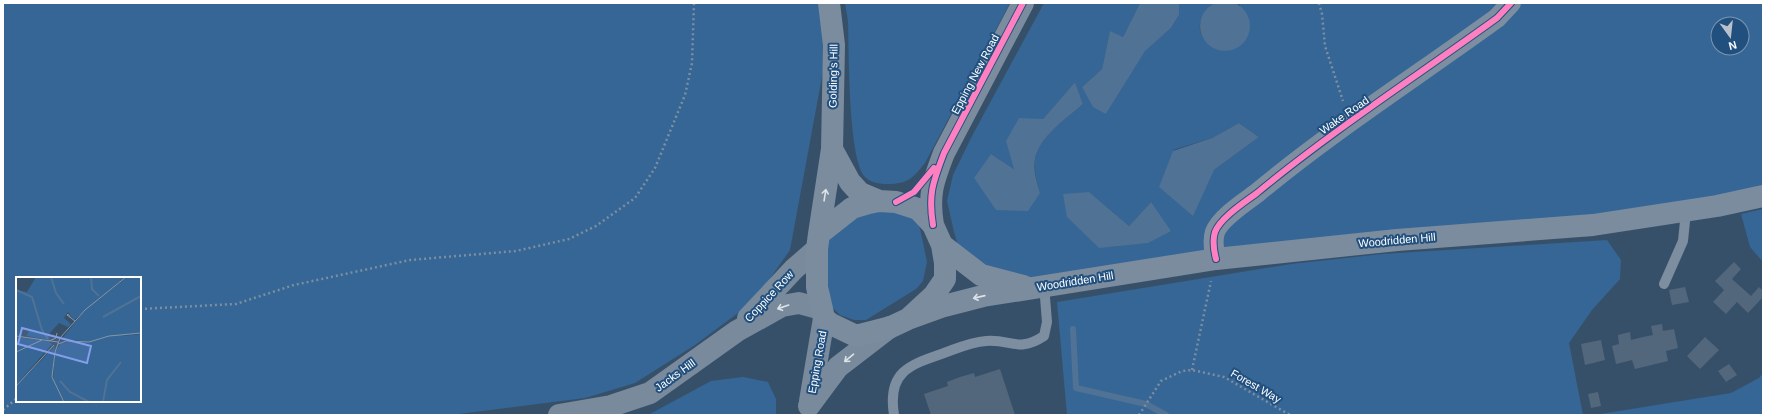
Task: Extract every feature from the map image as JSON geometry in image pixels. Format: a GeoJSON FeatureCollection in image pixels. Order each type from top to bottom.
{"type":"FeatureCollection","features":[{"type":"Feature","properties":{"kind":"main road","name":"Golding's Hill"},"geometry":{"type":"LineString","coordinates":[[818,241],[832,150],[834,45],[829,3]]}},
{"type":"Feature","properties":{"kind":"main road","name":"Epping New Road"},"geometry":{"type":"LineString","coordinates":[[887,201],[914,192],[928,178],[944,153],[1023,3]]}},
{"type":"Feature","properties":{"kind":"main road"},"geometry":{"type":"LineString","coordinates":[[832,150],[850,182],[860,193],[918,209],[934,225],[942,245],[945,263],[945,279],[934,295],[899,323],[856,336],[831,324],[823,313],[817,287],[818,241],[852,208],[887,201]]}},
{"type":"Feature","properties":{"kind":"main road","name":"Epping New Road"},"geometry":{"type":"LineString","coordinates":[[934,225],[930,204],[934,178],[944,153]]}},
{"type":"Feature","properties":{"kind":"main road","name":"Woodridden Hill"},"geometry":{"type":"LineString","coordinates":[[899,323],[944,306],[983,296],[1216,259],[1397,240],[1593,224],[1717,206],[1763,196]]}},
{"type":"Feature","properties":{"kind":"main road","name":"Coppice Row"},"geometry":{"type":"LineString","coordinates":[[736,331],[818,241]]}},
{"type":"Feature","properties":{"kind":"main road","name":"Woodridden Hill"},"geometry":{"type":"LineString","coordinates":[[942,245],[981,276],[1038,287]]}},
{"type":"Feature","properties":{"kind":"main road","name":"Coppice Row"},"geometry":{"type":"LineString","coordinates":[[736,331],[782,306],[798,303],[823,313]]}},
{"type":"Feature","properties":{"kind":"main road","name":"Epping Road"},"geometry":{"type":"LineString","coordinates":[[807,410],[823,313]]}},
{"type":"Feature","properties":{"kind":"main road","name":"Epping Road"},"geometry":{"type":"LineString","coordinates":[[807,410],[838,367],[899,323]]}},
{"type":"Feature","properties":{"kind":"main road","name":"Jacks Hill"},"geometry":{"type":"LineString","coordinates":[[559,415],[611,406],[650,393],[736,331]]}},
{"type":"Feature","properties":{"kind":"street","name":"Wake Road"},"geometry":{"type":"LineString","coordinates":[[1216,259],[1214,249],[1215,232],[1225,220],[1296,160],[1497,18],[1511,3]]}},
{"type":"Feature","properties":{"kind":"lane"},"geometry":{"type":"LineString","coordinates":[[1664,284],[1683,241],[1686,211]]}},
{"type":"Feature","properties":{"kind":"lane"},"geometry":{"type":"LineString","coordinates":[[894,415],[892,400],[895,385],[902,372],[915,363],[976,342],[988,341],[1018,345],[1032,344],[1044,336],[1047,322],[1038,287]]}},
{"type":"Feature","properties":{"kind":"path"},"geometry":{"type":"LineString","coordinates":[[141,310],[236,304],[294,285],[410,260],[516,252],[569,239],[596,226],[635,198],[655,168],[685,95],[692,64],[694,3]]}},
{"type":"Feature","properties":{"kind":"path"},"geometry":{"type":"LineString","coordinates":[[1319,3],[1322,14],[1325,46],[1350,123]]}},
{"type":"Feature","properties":{"kind":"path"},"geometry":{"type":"LineString","coordinates":[[1192,370],[1216,259]]}},
{"type":"Feature","properties":{"kind":"path"},"geometry":{"type":"LineString","coordinates":[[3,410],[16,399]]}},
{"type":"Feature","properties":{"kind":"shaded area"},"geometry":{"type":"Polygon","coordinates":[[[1220,1],[1230,1],[1243,8],[1250,21],[1250,31],[1243,44],[1230,51],[1220,51],[1211,47],[1204,40],[1200,31],[1200,21],[1204,12],[1211,5],[1220,1]]]}},
{"type":"Feature","properties":{"kind":"shaded area"},"geometry":{"type":"Polygon","coordinates":[[[3,3],[819,3],[826,55],[790,250],[754,301],[695,345],[635,383],[585,398],[450,415],[3,415],[3,3]]]}},
{"type":"Feature","properties":{"kind":"shaded area"},"geometry":{"type":"Polygon","coordinates":[[[845,3],[1010,3],[925,163],[910,179],[901,183],[888,184],[873,182],[865,177],[859,166],[852,127],[848,21],[845,3]]]}},
{"type":"Feature","properties":{"kind":"shaded area"},"geometry":{"type":"Polygon","coordinates":[[[1044,3],[1140,3],[1123,37],[1110,32],[1102,69],[1082,87],[1106,114],[1145,50],[1171,28],[1179,15],[1179,3],[1216,3],[1209,8],[1201,20],[1201,33],[1204,39],[1215,48],[1229,51],[1240,5],[1235,3],[1763,3],[1763,188],[1650,210],[1060,279],[1018,278],[997,274],[960,252],[947,201],[953,175],[972,136],[1044,3]],[[1075,82],[1043,119],[1014,169],[991,154],[1040,193],[1035,168],[1037,152],[1047,136],[1083,104],[1075,82]],[[1239,123],[1212,138],[1173,150],[1214,170],[1259,137],[1239,123]],[[1089,192],[1148,243],[1151,202],[1129,226],[1089,192]]]}},
{"type":"Feature","properties":{"kind":"shaded area"},"geometry":{"type":"Polygon","coordinates":[[[1140,3],[1179,3],[1179,15],[1171,28],[1145,51],[1106,114],[1093,107],[1082,87],[1102,69],[1110,31],[1123,37],[1140,3]]]}},
{"type":"Feature","properties":{"kind":"shaded area"},"geometry":{"type":"Polygon","coordinates":[[[1075,82],[1083,104],[1054,128],[1042,143],[1035,159],[1036,176],[1040,193],[1028,211],[996,210],[974,178],[991,154],[1014,169],[1006,141],[1019,118],[1043,119],[1075,82]]]}},
{"type":"Feature","properties":{"kind":"shaded area"},"geometry":{"type":"Polygon","coordinates":[[[1239,123],[1259,137],[1214,170],[1193,216],[1159,187],[1173,151],[1212,138],[1239,123]]]}},
{"type":"Feature","properties":{"kind":"shaded area"},"geometry":{"type":"Polygon","coordinates":[[[1089,192],[1129,226],[1151,202],[1171,231],[1148,243],[1099,248],[1067,217],[1063,194],[1089,192]]]}},
{"type":"Feature","properties":{"kind":"shaded area"},"geometry":{"type":"Polygon","coordinates":[[[897,206],[918,219],[927,262],[923,281],[916,289],[866,320],[854,320],[840,315],[831,306],[823,249],[844,218],[897,206]]]}},
{"type":"Feature","properties":{"kind":"shaded area"},"geometry":{"type":"Polygon","coordinates":[[[1763,209],[1763,262],[1750,247],[1741,214],[1763,209]]]}},
{"type":"Feature","properties":{"kind":"shaded area"},"geometry":{"type":"Polygon","coordinates":[[[1607,240],[1621,260],[1620,279],[1592,310],[1569,343],[1583,415],[1067,415],[1057,302],[1291,264],[1382,254],[1607,240]]]}},
{"type":"Feature","properties":{"kind":"shaded area"},"geometry":{"type":"Polygon","coordinates":[[[1763,373],[1763,415],[1594,415],[1731,393],[1759,378],[1763,373]]]}},
{"type":"Feature","properties":{"kind":"shaded area"},"geometry":{"type":"Polygon","coordinates":[[[743,377],[768,382],[776,399],[776,415],[648,415],[711,381],[743,377]]]}},
{"type":"Feature","properties":{"kind":"building"},"geometry":{"type":"Polygon","coordinates":[[[1734,262],[1741,269],[1732,279],[1751,296],[1759,287],[1763,291],[1763,297],[1748,313],[1737,302],[1726,314],[1713,302],[1724,290],[1715,281],[1734,262]]]}},
{"type":"Feature","properties":{"kind":"building"},"geometry":{"type":"Polygon","coordinates":[[[1685,287],[1689,302],[1672,305],[1669,290],[1685,287]]]}},
{"type":"Feature","properties":{"kind":"building"},"geometry":{"type":"Polygon","coordinates":[[[1662,324],[1663,331],[1674,329],[1678,348],[1666,351],[1668,361],[1635,369],[1632,360],[1616,364],[1612,346],[1619,344],[1618,335],[1630,332],[1631,340],[1653,335],[1651,326],[1662,324]]]}},
{"type":"Feature","properties":{"kind":"building"},"geometry":{"type":"Polygon","coordinates":[[[1705,337],[1719,350],[1700,369],[1687,356],[1705,337]]]}},
{"type":"Feature","properties":{"kind":"building"},"geometry":{"type":"Polygon","coordinates":[[[1601,340],[1605,360],[1585,365],[1581,344],[1601,340]]]}},
{"type":"Feature","properties":{"kind":"building"},"geometry":{"type":"Polygon","coordinates":[[[1729,364],[1737,375],[1726,382],[1718,371],[1729,364]]]}},
{"type":"Feature","properties":{"kind":"building"},"geometry":{"type":"Polygon","coordinates":[[[1000,369],[1015,415],[931,415],[924,394],[948,386],[947,382],[960,377],[974,373],[975,377],[1000,369]]]}},
{"type":"Feature","properties":{"kind":"building"},"geometry":{"type":"Polygon","coordinates":[[[1598,392],[1601,406],[1591,408],[1588,394],[1598,392]]]}},
{"type":"Feature","properties":{"kind":"waterway"},"geometry":{"type":"LineString","coordinates":[[1073,329],[1076,388],[1146,404],[1166,415]]}},
{"type":"Feature","properties":{"kind":"cycle path"},"geometry":{"type":"LineString","coordinates":[[933,225],[931,205],[932,188],[944,153],[1023,3]]}},
{"type":"Feature","properties":{"kind":"cycle path"},"geometry":{"type":"LineString","coordinates":[[1216,259],[1213,242],[1215,232],[1222,221],[1233,211],[1345,125],[1497,18],[1511,3]]}},
{"type":"Feature","properties":{"kind":"cycle path"},"geometry":{"type":"LineString","coordinates":[[896,202],[914,192],[934,168]]}}]}
